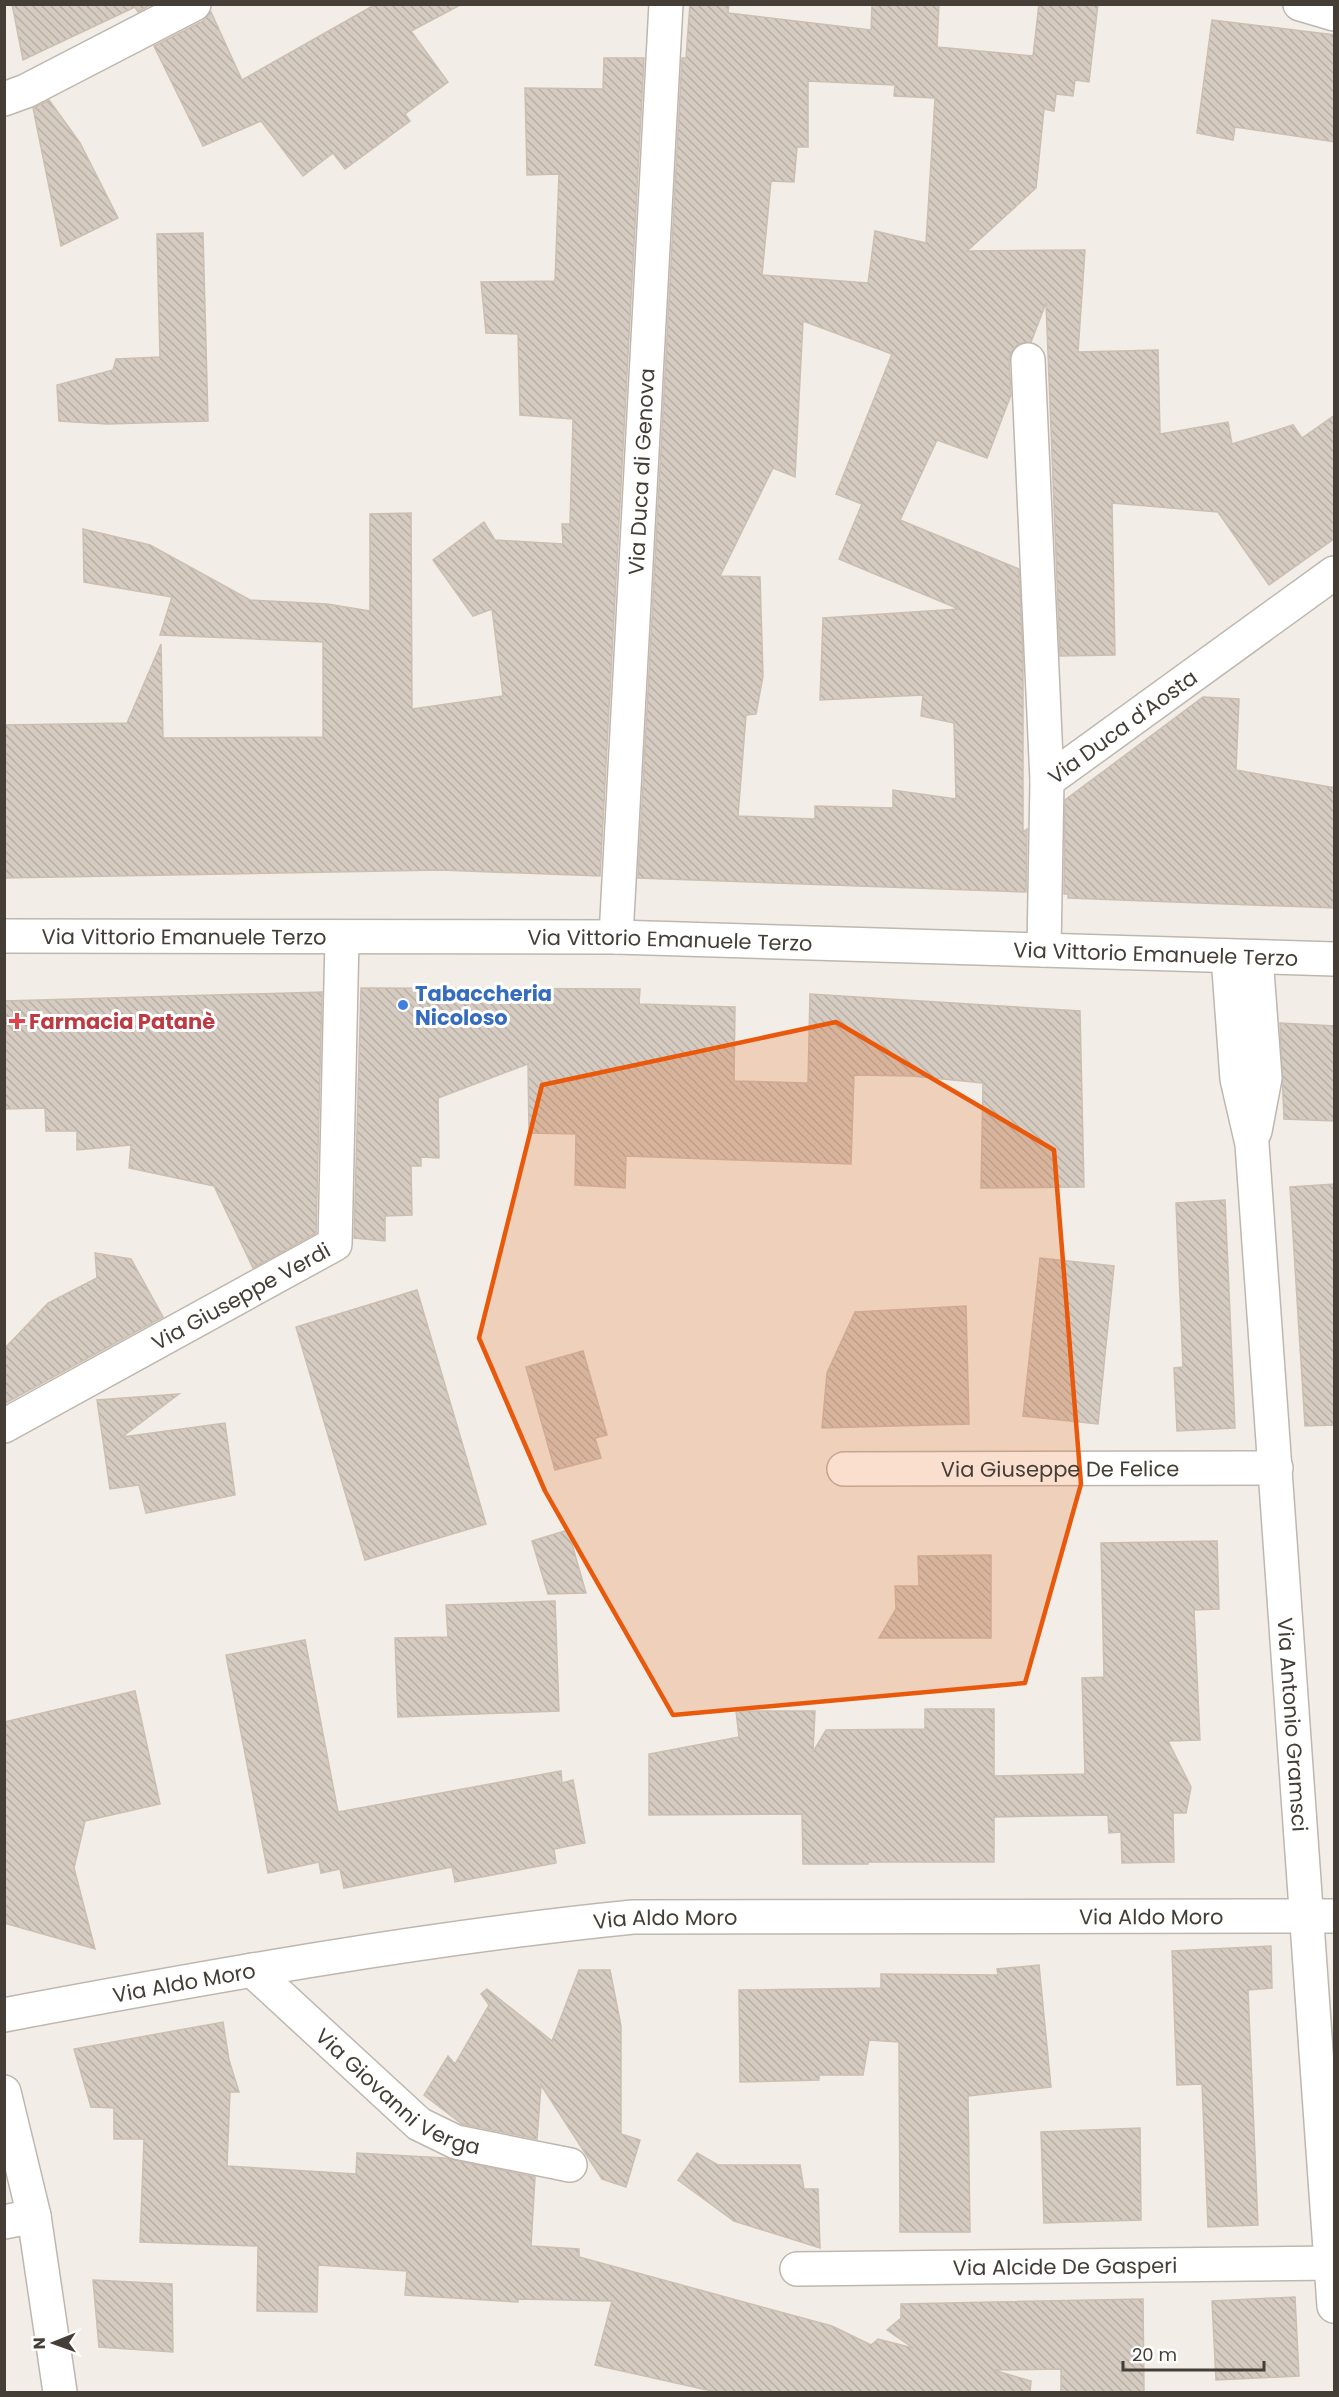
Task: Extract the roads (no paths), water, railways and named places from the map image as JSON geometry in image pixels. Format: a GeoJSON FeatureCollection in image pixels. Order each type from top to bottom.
{"type":"FeatureCollection","features":[{"type":"Feature","properties":{"kind":"street"},"geometry":{"type":"LineString","coordinates":[[4,99],[26,91],[194,4]]}},
{"type":"Feature","properties":{"kind":"street","name":"Via Duca di Genova"},"geometry":{"type":"LineString","coordinates":[[616,937],[666,4]]}},
{"type":"Feature","properties":{"kind":"street"},"geometry":{"type":"LineString","coordinates":[[1300,4],[1335,14]]}},
{"type":"Feature","properties":{"kind":"street"},"geometry":{"type":"LineString","coordinates":[[1028,360],[1047,781]]}},
{"type":"Feature","properties":{"kind":"street","name":"Via Duca d'Aosta"},"geometry":{"type":"LineString","coordinates":[[1044,950],[1047,781],[1335,573]]}},
{"type":"Feature","properties":{"kind":"street","name":"Via Vittorio Emanuele Terzo"},"geometry":{"type":"LineString","coordinates":[[4,936],[616,937],[1335,959]]}},
{"type":"Feature","properties":{"kind":"street","name":"Via Giuseppe Verdi"},"geometry":{"type":"LineString","coordinates":[[4,1426],[335,1244],[342,938]]}},
{"type":"Feature","properties":{"kind":"street","name":"Via Antonio Gramsci"},"geometry":{"type":"LineString","coordinates":[[1242,956],[1238,1079],[1252,1144],[1276,1468],[1321,1916],[1335,2306]]}},
{"type":"Feature","properties":{"kind":"street","name":"Via Giuseppe De Felice"},"geometry":{"type":"LineString","coordinates":[[844,1469],[1276,1468]]}},
{"type":"Feature","properties":{"kind":"street","name":"Via Aldo Moro"},"geometry":{"type":"LineString","coordinates":[[4,2015],[252,1970],[574,1923],[633,1917],[1321,1916]]}},
{"type":"Feature","properties":{"kind":"street","name":"Via Giovanni Verga"},"geometry":{"type":"LineString","coordinates":[[252,1970],[419,2124],[456,2142],[570,2165]]}},
{"type":"Feature","properties":{"kind":"street"},"geometry":{"type":"LineString","coordinates":[[4,2092],[19,2219],[60,2392]]}},
{"type":"Feature","properties":{"kind":"street","name":"Via Alcide De Gasperi"},"geometry":{"type":"LineString","coordinates":[[797,2269],[1333,2263]]}},
{"type":"Feature","properties":{"kind":"place","name":"Tabaccheria Nicoloso"},"geometry":{"type":"Point","coordinates":[403,1005]}},
{"type":"Feature","properties":{"kind":"place","name":"Farmacia Patanè"},"geometry":{"type":"Point","coordinates":[17,1021]}}]}
